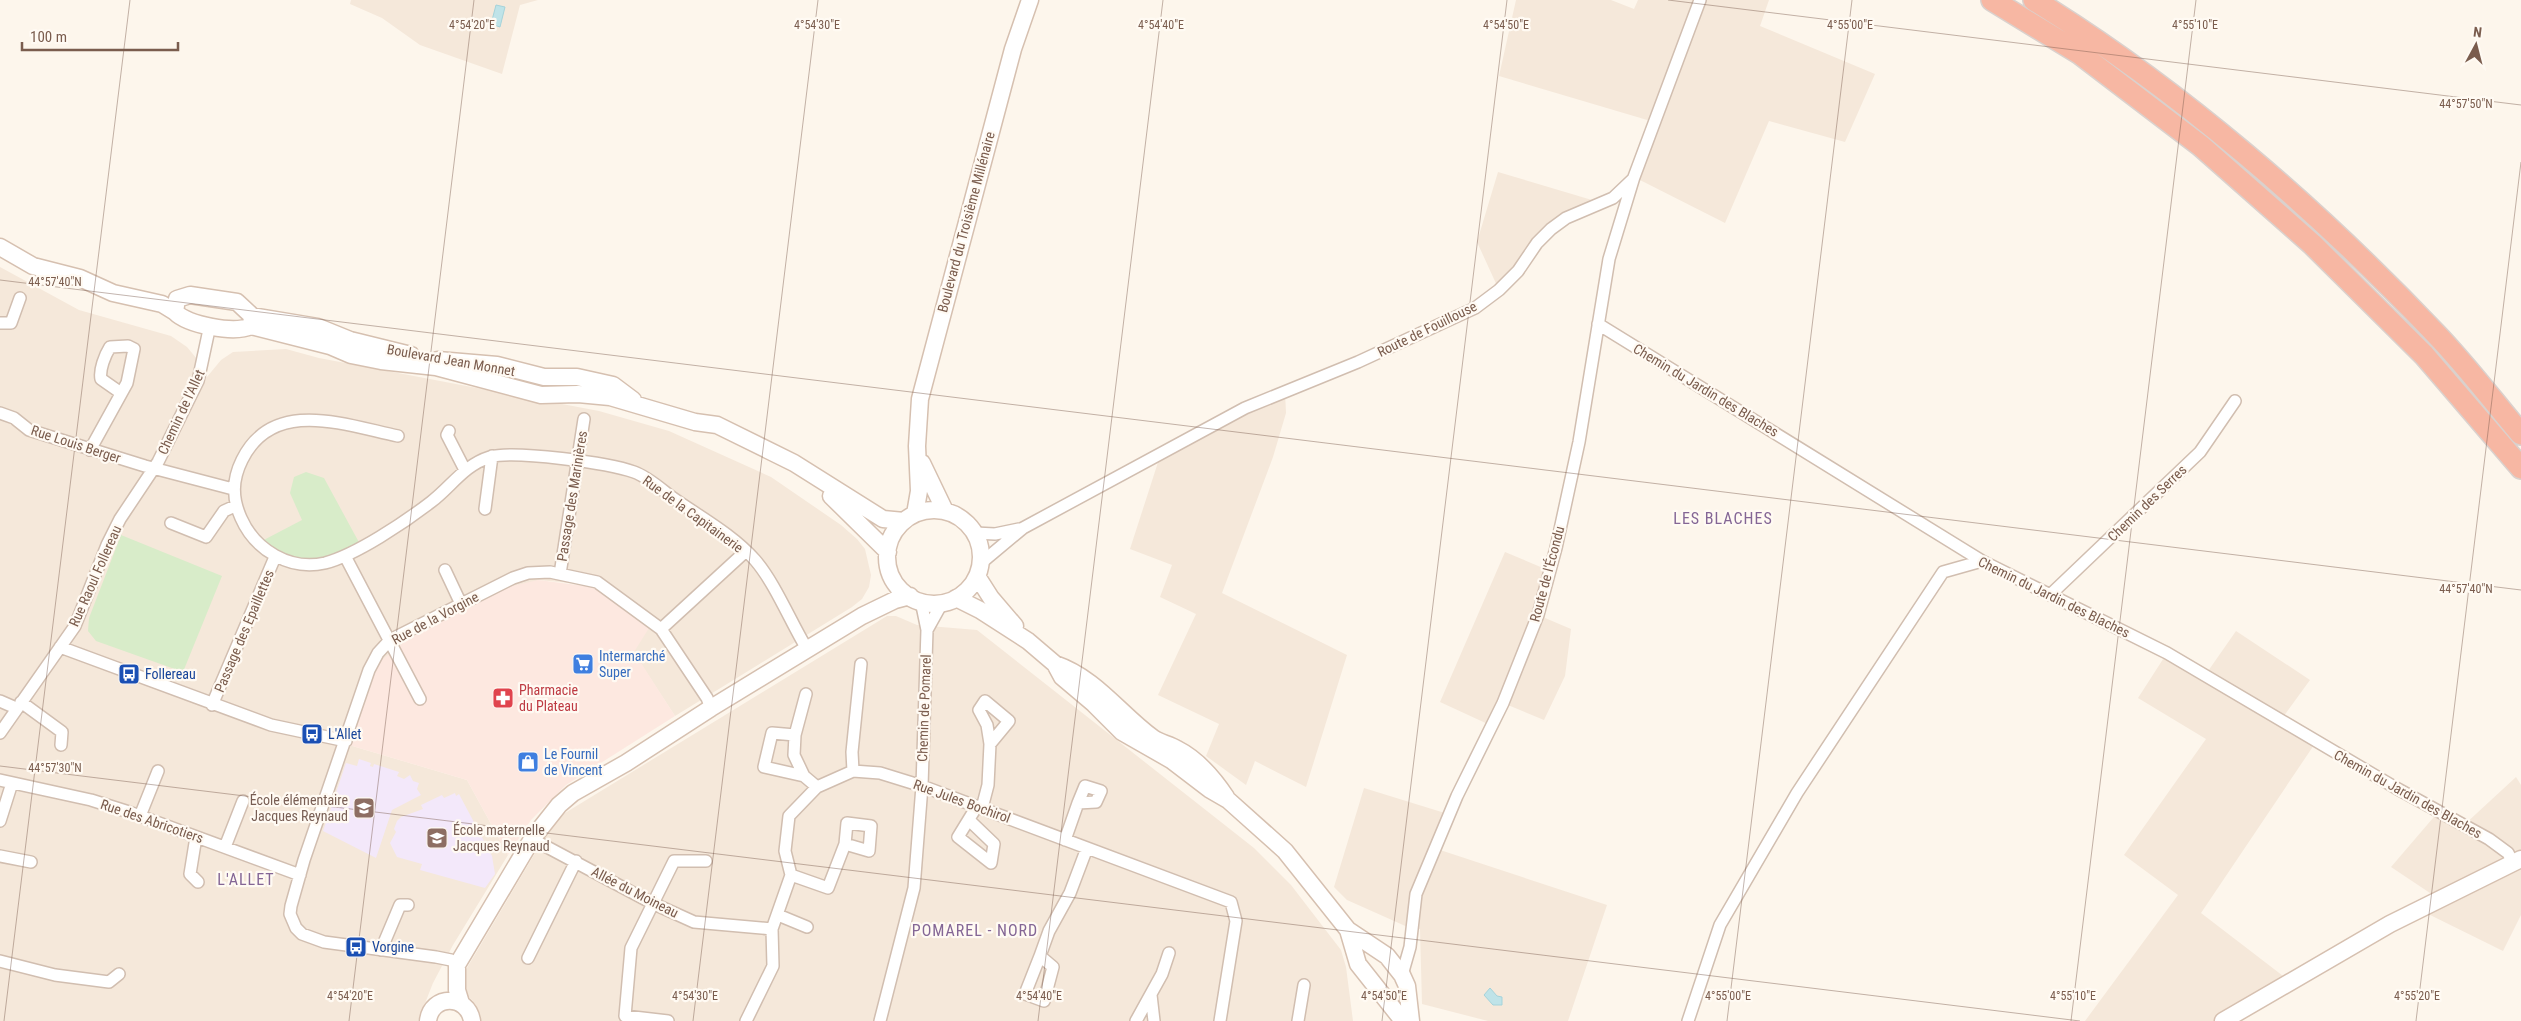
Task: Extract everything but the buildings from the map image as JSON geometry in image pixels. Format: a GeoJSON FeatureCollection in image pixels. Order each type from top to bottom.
{"type":"FeatureCollection","features":[{"type":"Feature","properties":{"kind":"highway"},"geometry":{"type":"LineString","coordinates":[[1992,0],[2079,53],[2201,146],[2224,166],[2312,244],[2424,355],[2521,468]]}},
{"type":"Feature","properties":{"kind":"highway"},"geometry":{"type":"LineString","coordinates":[[2034,0],[2080,28],[2206,122],[2326,226],[2436,334],[2521,434]]}},
{"type":"Feature","properties":{"kind":"street","name":"Boulevard du Troisième Millénaire"},"geometry":{"type":"LineString","coordinates":[[910,517],[919,491],[917,446],[920,399],[928,362],[1013,49],[1030,0]]}},
{"type":"Feature","properties":{"kind":"street","name":"Route de Fouillouse"},"geometry":{"type":"LineString","coordinates":[[979,569],[1023,528],[1245,408],[1358,362],[1475,308],[1499,290],[1518,271],[1537,244],[1551,229],[1566,218],[1613,198],[1634,177],[1700,0]]}},
{"type":"Feature","properties":{"kind":"street","name":"Route de l'Écondu"},"geometry":{"type":"LineString","coordinates":[[1402,975],[1416,894],[1434,847],[1503,702],[1538,616],[1556,548],[1579,442],[1608,258],[1634,177]]}},
{"type":"Feature","properties":{"kind":"street","name":"Boulevard Jean Monnet"},"geometry":{"type":"LineString","coordinates":[[0,247],[18,256],[86,269],[105,279],[138,288],[176,305],[186,322],[236,329],[252,321]]}},
{"type":"Feature","properties":{"kind":"street","name":"Boulevard Jean Monnet"},"geometry":{"type":"LineString","coordinates":[[176,305],[190,295],[237,302],[252,321],[330,346],[351,355],[381,361],[436,367],[541,395],[578,394],[610,397],[645,409],[696,422],[717,425],[773,452],[883,519],[910,517]]}},
{"type":"Feature","properties":{"kind":"street"},"geometry":{"type":"LineString","coordinates":[[0,323],[11,323],[20,298]]}},
{"type":"Feature","properties":{"kind":"street","name":"Chemin du Jardin des Blaches"},"geometry":{"type":"LineString","coordinates":[[1598,324],[1982,562],[2206,674],[2316,742],[2489,839],[2517,861]]}},
{"type":"Feature","properties":{"kind":"street","name":"Chemin de l'Allet"},"geometry":{"type":"LineString","coordinates":[[155,468],[198,381],[210,326]]}},
{"type":"Feature","properties":{"kind":"street"},"geometry":{"type":"LineString","coordinates":[[90,450],[121,393]]}},
{"type":"Feature","properties":{"kind":"street","name":"Chemin des Serres"},"geometry":{"type":"LineString","coordinates":[[2050,595],[2200,452],[2235,402]]}},
{"type":"Feature","properties":{"kind":"street","name":"Rue Louis Berger"},"geometry":{"type":"LineString","coordinates":[[0,413],[14,418],[29,430],[90,450],[155,468]]}},
{"type":"Feature","properties":{"kind":"street"},"geometry":{"type":"LineString","coordinates":[[155,468],[233,489],[238,468],[247,448],[262,435],[292,421],[314,418],[398,436]]}},
{"type":"Feature","properties":{"kind":"street","name":"Passage des Marinières"},"geometry":{"type":"LineString","coordinates":[[560,574],[584,419]]}},
{"type":"Feature","properties":{"kind":"street","name":"Boulevard Jean Monnet"},"geometry":{"type":"LineString","coordinates":[[696,422],[715,435],[825,492],[888,552]]}},
{"type":"Feature","properties":{"kind":"street"},"geometry":{"type":"LineString","coordinates":[[449,432],[447,435],[465,470]]}},
{"type":"Feature","properties":{"kind":"street","name":"Boulevard du Troisième Millénaire"},"geometry":{"type":"LineString","coordinates":[[917,446],[929,480],[945,511]]}},
{"type":"Feature","properties":{"kind":"street","name":"Rue de la Capitainerie"},"geometry":{"type":"LineString","coordinates":[[233,489],[235,506],[244,524],[258,543],[275,557],[300,564],[323,563],[345,556],[416,514],[434,500],[465,470],[477,462],[492,456],[518,454],[577,462],[635,473],[746,551],[763,570],[807,650]]}},
{"type":"Feature","properties":{"kind":"street"},"geometry":{"type":"LineString","coordinates":[[484,509],[492,456]]}},
{"type":"Feature","properties":{"kind":"street","name":"Rue Raoul Follereau"},"geometry":{"type":"LineString","coordinates":[[0,733],[75,626],[98,565],[116,528],[155,468]]}},
{"type":"Feature","properties":{"kind":"street"},"geometry":{"type":"LineString","coordinates":[[171,523],[206,537],[224,512],[235,506]]}},
{"type":"Feature","properties":{"kind":"street"},"geometry":{"type":"LineString","coordinates":[[862,616],[882,598],[888,588],[891,574],[888,552],[893,535],[910,517],[934,510],[945,511],[967,523],[975,533],[980,548],[979,569],[991,598],[1028,641]]}},
{"type":"Feature","properties":{"kind":"street","name":"Route de Fouillouse"},"geometry":{"type":"LineString","coordinates":[[975,533],[995,534],[1023,528]]}},
{"type":"Feature","properties":{"kind":"street"},"geometry":{"type":"LineString","coordinates":[[661,629],[746,551]]}},
{"type":"Feature","properties":{"kind":"street"},"geometry":{"type":"LineString","coordinates":[[345,556],[420,699]]}},
{"type":"Feature","properties":{"kind":"street","name":"Passage des Epaillettes"},"geometry":{"type":"LineString","coordinates":[[212,705],[275,557]]}},
{"type":"Feature","properties":{"kind":"street"},"geometry":{"type":"LineString","coordinates":[[1688,1021],[1720,924],[1797,793],[1942,572],[1982,562]]}},
{"type":"Feature","properties":{"kind":"street"},"geometry":{"type":"LineString","coordinates":[[949,600],[968,588],[979,569]]}},
{"type":"Feature","properties":{"kind":"street"},"geometry":{"type":"LineString","coordinates":[[445,570],[462,604]]}},
{"type":"Feature","properties":{"kind":"street","name":"Rue de la Vorgine"},"geometry":{"type":"LineString","coordinates":[[457,974],[451,960],[324,942],[302,934],[296,928],[290,914],[300,875],[369,670],[378,653],[390,640],[512,578],[528,573],[560,574],[597,582],[661,629],[707,698],[711,708]]}},
{"type":"Feature","properties":{"kind":"street"},"geometry":{"type":"LineString","coordinates":[[891,574],[896,583],[915,599]]}},
{"type":"Feature","properties":{"kind":"street","name":"Chemin de Pomarel"},"geometry":{"type":"LineString","coordinates":[[880,1021],[914,888],[922,786],[927,630],[915,599]]}},
{"type":"Feature","properties":{"kind":"street"},"geometry":{"type":"LineString","coordinates":[[428,1021],[432,1009],[443,1001],[532,839],[547,818],[573,793],[626,763],[711,708],[862,616],[895,600],[949,600],[980,610],[1028,641],[1055,664],[1062,678],[1094,704],[1122,732],[1171,760],[1209,789],[1228,800],[1285,851],[1360,946],[1387,956],[1407,954]]}},
{"type":"Feature","properties":{"kind":"street","name":"Chemin de Pomarel"},"geometry":{"type":"LineString","coordinates":[[927,630],[949,600]]}},
{"type":"Feature","properties":{"kind":"street"},"geometry":{"type":"LineString","coordinates":[[60,647],[212,705],[271,725],[346,741]]}},
{"type":"Feature","properties":{"kind":"street"},"geometry":{"type":"LineString","coordinates":[[853,771],[852,752],[861,664]]}},
{"type":"Feature","properties":{"kind":"street"},"geometry":{"type":"LineString","coordinates":[[806,694],[795,735],[794,755],[804,776],[817,787]]}},
{"type":"Feature","properties":{"kind":"street"},"geometry":{"type":"LineString","coordinates":[[0,701],[18,705],[62,732],[61,745]]}},
{"type":"Feature","properties":{"kind":"street"},"geometry":{"type":"LineString","coordinates":[[795,735],[772,733],[764,767],[804,776]]}},
{"type":"Feature","properties":{"kind":"street"},"geometry":{"type":"LineString","coordinates":[[969,820],[979,807],[988,785],[990,744]]}},
{"type":"Feature","properties":{"kind":"street"},"geometry":{"type":"LineString","coordinates":[[140,816],[158,771]]}},
{"type":"Feature","properties":{"kind":"street","name":"Rue Jules Bochirol"},"geometry":{"type":"LineString","coordinates":[[791,875],[785,851],[789,816],[817,787],[853,771],[880,773],[922,786],[1231,902],[1236,921],[1220,1021]]}},
{"type":"Feature","properties":{"kind":"street","name":"Rue des Abricotiers"},"geometry":{"type":"LineString","coordinates":[[0,780],[91,800],[300,875]]}},
{"type":"Feature","properties":{"kind":"street"},"geometry":{"type":"LineString","coordinates":[[0,820],[12,783]]}},
{"type":"Feature","properties":{"kind":"street"},"geometry":{"type":"LineString","coordinates":[[225,847],[243,801]]}},
{"type":"Feature","properties":{"kind":"street"},"geometry":{"type":"LineString","coordinates":[[1065,840],[1078,803]]}},
{"type":"Feature","properties":{"kind":"street"},"geometry":{"type":"LineString","coordinates":[[196,837],[190,874],[198,882]]}},
{"type":"Feature","properties":{"kind":"street","name":"Allée du Moineau"},"geometry":{"type":"LineString","coordinates":[[532,839],[652,903],[694,922],[772,929]]}},
{"type":"Feature","properties":{"kind":"street"},"geometry":{"type":"LineString","coordinates":[[746,1021],[773,966],[772,929],[791,875],[828,888],[845,844]]}},
{"type":"Feature","properties":{"kind":"street"},"geometry":{"type":"LineString","coordinates":[[1040,956],[1050,931],[1070,893],[1087,848]]}},
{"type":"Feature","properties":{"kind":"street"},"geometry":{"type":"LineString","coordinates":[[0,856],[31,862]]}},
{"type":"Feature","properties":{"kind":"street"},"geometry":{"type":"LineString","coordinates":[[528,958],[576,861]]}},
{"type":"Feature","properties":{"kind":"street"},"geometry":{"type":"LineString","coordinates":[[668,1021],[625,1016],[631,948],[674,861],[706,862]]}},
{"type":"Feature","properties":{"kind":"street"},"geometry":{"type":"LineString","coordinates":[[2223,1021],[2390,924],[2517,861]]}},
{"type":"Feature","properties":{"kind":"street"},"geometry":{"type":"LineString","coordinates":[[381,950],[400,905],[408,905]]}},
{"type":"Feature","properties":{"kind":"street"},"geometry":{"type":"LineString","coordinates":[[778,915],[807,928]]}},
{"type":"Feature","properties":{"kind":"street"},"geometry":{"type":"LineString","coordinates":[[1360,946],[1358,964],[1405,1015]]}},
{"type":"Feature","properties":{"kind":"street"},"geometry":{"type":"LineString","coordinates":[[1136,1021],[1152,995],[1169,953]]}},
{"type":"Feature","properties":{"kind":"street"},"geometry":{"type":"LineString","coordinates":[[1387,956],[1402,975],[1407,986],[1405,1015]]}},
{"type":"Feature","properties":{"kind":"street"},"geometry":{"type":"LineString","coordinates":[[0,961],[55,975],[109,982],[119,974]]}},
{"type":"Feature","properties":{"kind":"street"},"geometry":{"type":"LineString","coordinates":[[457,974],[461,1003]]}},
{"type":"Feature","properties":{"kind":"street"},"geometry":{"type":"LineString","coordinates":[[1298,1021],[1304,985]]}},
{"type":"Feature","properties":{"kind":"street"},"geometry":{"type":"LineString","coordinates":[[1152,995],[1154,1021]]}},
{"type":"Feature","properties":{"kind":"street"},"geometry":{"type":"LineString","coordinates":[[443,1001],[461,1003],[470,1012],[472,1021]]}},
{"type":"Feature","properties":{"kind":"shaded area"},"geometry":{"type":"Polygon","coordinates":[[[351,0],[538,0],[520,5],[502,74],[420,45],[382,18],[350,4],[351,0]]]}},
{"type":"Feature","properties":{"kind":"shaded area"},"geometry":{"type":"Polygon","coordinates":[[[1516,0],[1611,0],[1634,9],[1638,0],[1769,0],[1760,26],[1875,74],[1845,142],[1769,121],[1725,223],[1634,177],[1654,122],[1499,76],[1516,0]]]}},
{"type":"Feature","properties":{"kind":"shaded area"},"geometry":{"type":"Polygon","coordinates":[[[1498,172],[1602,203],[1566,218],[1499,290],[1477,242],[1498,172]]]}},
{"type":"Feature","properties":{"kind":"shaded area","name":"L'Allet"},"geometry":{"type":"Polygon","coordinates":[[[0,267],[79,310],[171,336],[187,347],[197,359],[195,370],[207,377],[221,360],[233,352],[286,349],[319,358],[599,411],[669,431],[771,477],[841,525],[865,549],[871,575],[869,587],[862,599],[852,607],[675,716],[633,652],[583,584],[538,580],[349,745],[467,780],[508,855],[453,945],[433,983],[418,1021],[0,1021],[0,267]]]}},
{"type":"Feature","properties":{"kind":"shaded area"},"geometry":{"type":"Polygon","coordinates":[[[1285,392],[1286,413],[1273,457],[1222,593],[1347,655],[1306,787],[1255,761],[1246,785],[1206,756],[1219,724],[1158,695],[1196,614],[1160,597],[1172,565],[1130,549],[1161,453],[1285,392]]]}},
{"type":"Feature","properties":{"kind":"shaded area"},"geometry":{"type":"Polygon","coordinates":[[[1505,552],[1550,571],[1538,615],[1571,629],[1565,676],[1544,720],[1503,703],[1492,726],[1440,702],[1505,552]]]}},
{"type":"Feature","properties":{"kind":"shaded area"},"geometry":{"type":"Polygon","coordinates":[[[538,580],[593,587],[605,593],[649,628],[634,652],[675,716],[566,785],[531,820],[508,855],[467,780],[349,745],[371,673],[378,663],[408,639],[508,587],[538,580]]]}},
{"type":"Feature","properties":{"kind":"shaded area"},"geometry":{"type":"Polygon","coordinates":[[[887,616],[896,616],[917,625],[977,630],[1254,848],[1291,885],[1341,950],[1346,967],[1353,1021],[479,1021],[473,1001],[463,991],[464,973],[550,828],[565,813],[887,616]]]}},
{"type":"Feature","properties":{"kind":"shaded area"},"geometry":{"type":"Polygon","coordinates":[[[2236,631],[2310,680],[2281,720],[2316,742],[2201,913],[2291,982],[2223,1021],[2085,1021],[2178,895],[2124,855],[2206,739],[2138,698],[2167,653],[2206,674],[2236,631]]]}},
{"type":"Feature","properties":{"kind":"shaded area","name":"École élémentaire Jacques Reynaud"},"geometry":{"type":"Polygon","coordinates":[[[359,759],[371,763],[370,766],[373,767],[374,764],[399,772],[397,776],[404,779],[410,775],[413,781],[419,783],[417,789],[421,795],[392,810],[376,858],[323,831],[346,763],[357,766],[359,759]]]}},
{"type":"Feature","properties":{"kind":"shaded area"},"geometry":{"type":"Polygon","coordinates":[[[2516,777],[2521,785],[2521,915],[2503,951],[2418,909],[2439,899],[2391,867],[2439,811],[2464,825],[2516,777]]]}},
{"type":"Feature","properties":{"kind":"shaded area"},"geometry":{"type":"Polygon","coordinates":[[[1364,788],[1448,814],[1434,848],[1607,905],[1568,1021],[1488,1021],[1422,1004],[1420,929],[1412,929],[1347,900],[1334,887],[1364,788]]]}},
{"type":"Feature","properties":{"kind":"shaded area","name":"École maternelle Jacques Reynaud"},"geometry":{"type":"Polygon","coordinates":[[[455,793],[456,796],[459,794],[492,856],[495,874],[485,888],[420,870],[422,864],[397,857],[390,843],[396,832],[394,829],[397,821],[401,817],[423,809],[421,805],[442,795],[444,798],[455,793]]]}},
{"type":"Feature","properties":{"kind":"green space"},"geometry":{"type":"Polygon","coordinates":[[[306,472],[324,478],[361,546],[345,556],[300,564],[258,543],[302,520],[290,493],[294,477],[306,472]]]}},
{"type":"Feature","properties":{"kind":"green space"},"geometry":{"type":"Polygon","coordinates":[[[121,535],[222,576],[183,672],[96,641],[88,631],[89,618],[121,535]]]}},
{"type":"Feature","properties":{"kind":"water"},"geometry":{"type":"Polygon","coordinates":[[[496,5],[505,7],[500,27],[491,24],[496,5]]]}},
{"type":"Feature","properties":{"kind":"water"},"geometry":{"type":"Polygon","coordinates":[[[1490,988],[1497,996],[1502,997],[1502,1005],[1493,1005],[1484,995],[1490,988]]]}},
{"type":"Feature","properties":{"kind":"place","name":"Intermarché Super"},"geometry":{"type":"Point","coordinates":[583,664]}},
{"type":"Feature","properties":{"kind":"place","name":"Follereau"},"geometry":{"type":"Point","coordinates":[129,674]}},
{"type":"Feature","properties":{"kind":"place","name":"Pharmacie du Plateau"},"geometry":{"type":"Point","coordinates":[503,698]}},
{"type":"Feature","properties":{"kind":"place","name":"L'Allet"},"geometry":{"type":"Point","coordinates":[312,734]}},
{"type":"Feature","properties":{"kind":"place","name":"Le Fournil de Vincent"},"geometry":{"type":"Point","coordinates":[528,762]}},
{"type":"Feature","properties":{"kind":"place","name":"École élémentaire Jacques Reynaud"},"geometry":{"type":"Point","coordinates":[364,808]}},
{"type":"Feature","properties":{"kind":"place","name":"École maternelle Jacques Reynaud"},"geometry":{"type":"Point","coordinates":[437,838]}},
{"type":"Feature","properties":{"kind":"place","name":"Vorgine"},"geometry":{"type":"Point","coordinates":[356,947]}},
{"type":"Feature","properties":{"kind":"district","name":"LES BLACHES"},"geometry":{"type":"Point","coordinates":[1723,518]}},
{"type":"Feature","properties":{"kind":"district","name":"L'ALLET"},"geometry":{"type":"Point","coordinates":[246,879]}},
{"type":"Feature","properties":{"kind":"district","name":"POMAREL - NORD"},"geometry":{"type":"Point","coordinates":[975,930]}}]}
